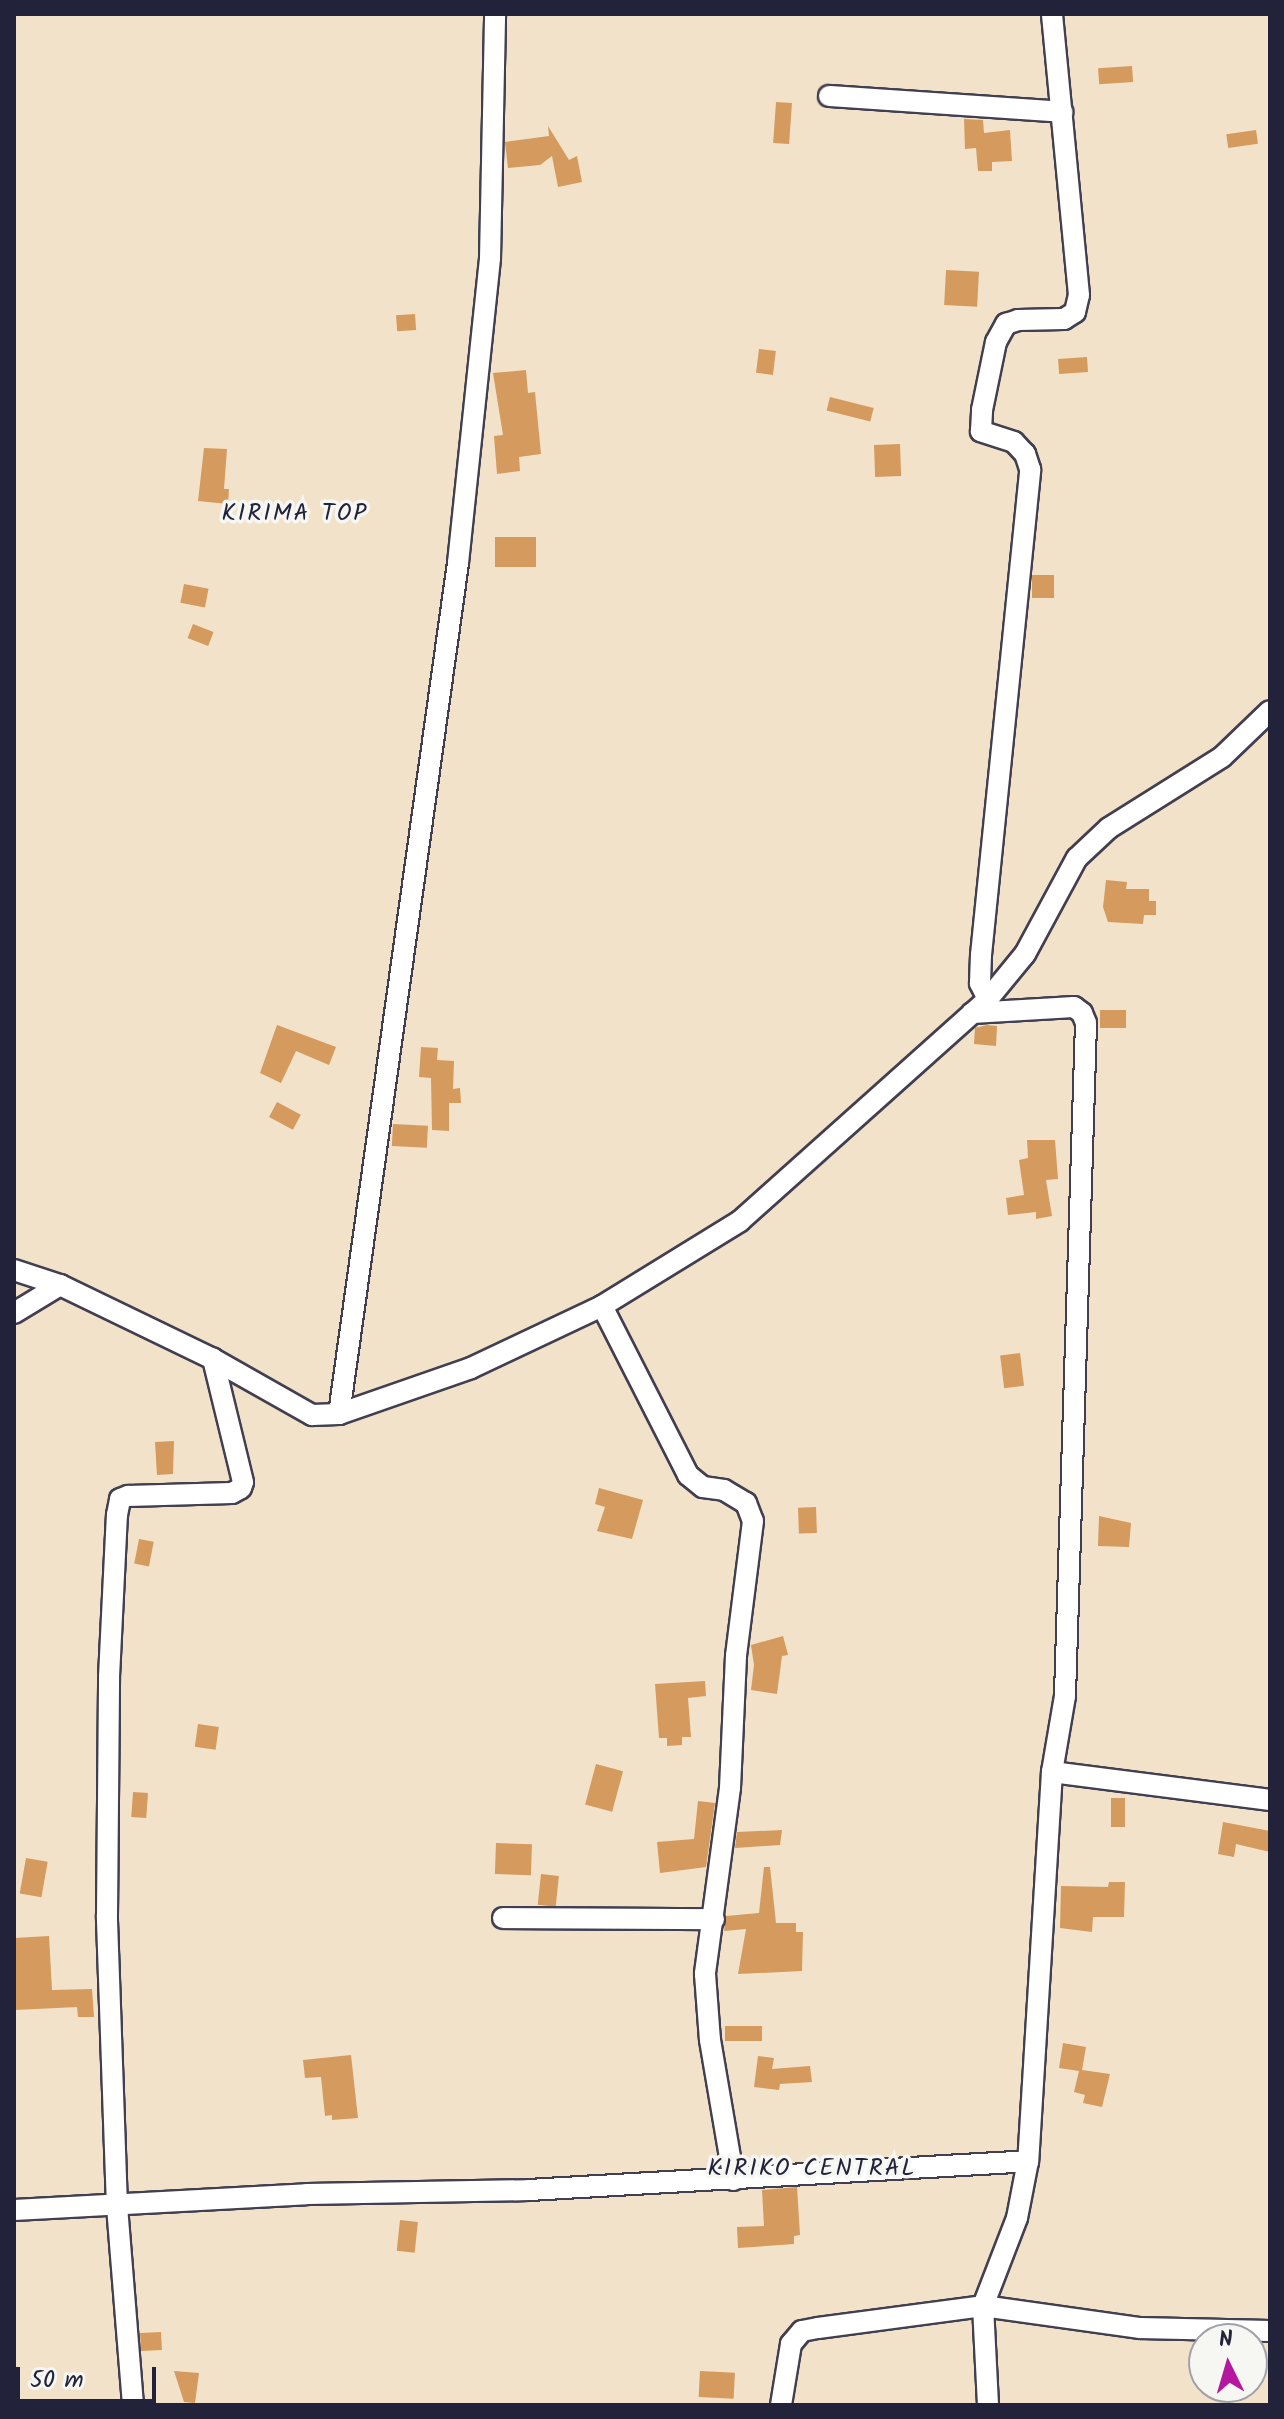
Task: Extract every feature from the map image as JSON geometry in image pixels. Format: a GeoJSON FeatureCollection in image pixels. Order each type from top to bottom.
{"type":"FeatureCollection","features":[{"type":"Feature","properties":{"kind":"street"},"geometry":{"type":"LineString","coordinates":[[339,1414],[458,563],[490,258],[495,14]]}},
{"type":"Feature","properties":{"kind":"street"},"geometry":{"type":"LineString","coordinates":[[988,999],[980,983],[981,955],[1030,469],[1025,454],[1014,442],[981,431],[982,410],[996,342],[1006,324],[1018,320],[1064,319],[1075,312],[1079,295],[1052,14]]}},
{"type":"Feature","properties":{"kind":"street"},"geometry":{"type":"LineString","coordinates":[[829,96],[1062,112]]}},
{"type":"Feature","properties":{"kind":"street"},"geometry":{"type":"LineString","coordinates":[[14,1270],[60,1285],[213,1359],[302,1411],[324,1417],[471,1368],[602,1306],[740,1221],[988,999],[1025,954],[1077,858],[1109,828],[1222,757],[1270,711]]}},
{"type":"Feature","properties":{"kind":"street"},"geometry":{"type":"LineString","coordinates":[[972,1013],[1074,1007],[1082,1013],[1086,1023],[1065,1696],[1052,1772],[1034,2113],[1028,2161],[1017,2218],[983,2306],[988,2405]]}},
{"type":"Feature","properties":{"kind":"street"},"geometry":{"type":"LineString","coordinates":[[14,1313],[60,1285]]}},
{"type":"Feature","properties":{"kind":"street"},"geometry":{"type":"LineString","coordinates":[[602,1306],[688,1475],[703,1487],[724,1490],[746,1503],[753,1521],[736,1656],[730,1788],[705,1974],[709,2027],[734,2180]]}},
{"type":"Feature","properties":{"kind":"street"},"geometry":{"type":"LineString","coordinates":[[133,2405],[117,2207],[107,1869],[109,1677],[118,1506],[120,1499],[128,1496],[232,1493],[241,1488],[240,1470],[213,1359]]}},
{"type":"Feature","properties":{"kind":"street"},"geometry":{"type":"LineString","coordinates":[[1052,1772],[1270,1800]]}},
{"type":"Feature","properties":{"kind":"street"},"geometry":{"type":"LineString","coordinates":[[503,1918],[714,1919]]}},
{"type":"Feature","properties":{"kind":"street"},"geometry":{"type":"LineString","coordinates":[[14,2210],[117,2207],[307,2194],[529,2190],[734,2180],[844,2169],[1028,2161]]}},
{"type":"Feature","properties":{"kind":"street"},"geometry":{"type":"LineString","coordinates":[[781,2405],[791,2344],[802,2331],[983,2306],[1140,2328],[1270,2331]]}},
{"type":"Feature","properties":{"kind":"building"},"geometry":{"type":"Polygon","coordinates":[[[1132,66],[1133,82],[1099,84],[1098,68],[1132,66]]]}},
{"type":"Feature","properties":{"kind":"building"},"geometry":{"type":"Polygon","coordinates":[[[776,102],[792,103],[789,144],[773,143],[776,102]]]}},
{"type":"Feature","properties":{"kind":"building"},"geometry":{"type":"Polygon","coordinates":[[[964,119],[983,120],[984,133],[1010,130],[1012,161],[992,162],[992,171],[978,171],[976,148],[965,149],[964,119]]]}},
{"type":"Feature","properties":{"kind":"building"},"geometry":{"type":"Polygon","coordinates":[[[548,126],[569,160],[577,156],[582,182],[558,187],[552,156],[540,165],[508,168],[505,142],[549,136],[548,126]]]}},
{"type":"Feature","properties":{"kind":"building"},"geometry":{"type":"Polygon","coordinates":[[[1256,130],[1258,144],[1228,148],[1226,134],[1256,130]]]}},
{"type":"Feature","properties":{"kind":"building"},"geometry":{"type":"Polygon","coordinates":[[[946,270],[979,272],[977,307],[944,305],[946,270]]]}},
{"type":"Feature","properties":{"kind":"building"},"geometry":{"type":"Polygon","coordinates":[[[415,314],[416,330],[397,331],[396,315],[415,314]]]}},
{"type":"Feature","properties":{"kind":"building"},"geometry":{"type":"Polygon","coordinates":[[[759,349],[776,351],[773,375],[756,373],[759,349]]]}},
{"type":"Feature","properties":{"kind":"building"},"geometry":{"type":"Polygon","coordinates":[[[1087,357],[1088,372],[1059,374],[1058,359],[1087,357]]]}},
{"type":"Feature","properties":{"kind":"building"},"geometry":{"type":"Polygon","coordinates":[[[526,370],[528,393],[535,392],[541,454],[519,457],[520,471],[497,474],[494,436],[503,435],[493,373],[526,370]]]}},
{"type":"Feature","properties":{"kind":"building"},"geometry":{"type":"Polygon","coordinates":[[[830,397],[874,408],[870,421],[827,411],[830,397]]]}},
{"type":"Feature","properties":{"kind":"building"},"geometry":{"type":"Polygon","coordinates":[[[900,444],[901,476],[875,477],[874,445],[900,444]]]}},
{"type":"Feature","properties":{"kind":"building"},"geometry":{"type":"Polygon","coordinates":[[[204,448],[227,449],[224,489],[229,489],[228,504],[198,501],[204,448]]]}},
{"type":"Feature","properties":{"kind":"building"},"geometry":{"type":"Polygon","coordinates":[[[495,537],[536,537],[536,567],[495,567],[495,537]]]}},
{"type":"Feature","properties":{"kind":"building"},"geometry":{"type":"Polygon","coordinates":[[[1032,575],[1054,575],[1054,598],[1032,598],[1032,575]]]}},
{"type":"Feature","properties":{"kind":"building"},"geometry":{"type":"Polygon","coordinates":[[[184,584],[209,589],[205,607],[180,603],[184,584]]]}},
{"type":"Feature","properties":{"kind":"building"},"geometry":{"type":"Polygon","coordinates":[[[193,624],[214,632],[208,646],[188,638],[193,624]]]}},
{"type":"Feature","properties":{"kind":"building"},"geometry":{"type":"Polygon","coordinates":[[[1106,880],[1127,882],[1126,889],[1149,889],[1149,901],[1156,901],[1156,915],[1144,915],[1143,924],[1108,922],[1103,907],[1106,880]]]}},
{"type":"Feature","properties":{"kind":"building"},"geometry":{"type":"Polygon","coordinates":[[[1100,1010],[1126,1010],[1126,1028],[1100,1028],[1100,1010]]]}},
{"type":"Feature","properties":{"kind":"building"},"geometry":{"type":"Polygon","coordinates":[[[277,1025],[336,1047],[329,1065],[296,1051],[281,1083],[260,1073],[277,1025]]]}},
{"type":"Feature","properties":{"kind":"building"},"geometry":{"type":"Polygon","coordinates":[[[997,1026],[996,1046],[974,1044],[975,1028],[997,1026]]]}},
{"type":"Feature","properties":{"kind":"building"},"geometry":{"type":"Polygon","coordinates":[[[421,1047],[438,1048],[437,1060],[454,1061],[453,1089],[460,1088],[461,1103],[449,1103],[449,1131],[432,1130],[431,1078],[419,1077],[421,1047]]]}},
{"type":"Feature","properties":{"kind":"building"},"geometry":{"type":"Polygon","coordinates":[[[277,1102],[301,1115],[293,1130],[269,1117],[277,1102]]]}},
{"type":"Feature","properties":{"kind":"building"},"geometry":{"type":"Polygon","coordinates":[[[393,1124],[428,1126],[427,1148],[392,1146],[393,1124]]]}},
{"type":"Feature","properties":{"kind":"building"},"geometry":{"type":"Polygon","coordinates":[[[1027,1140],[1055,1140],[1058,1179],[1046,1180],[1052,1216],[1036,1219],[1036,1212],[1008,1215],[1006,1198],[1024,1195],[1019,1160],[1028,1158],[1027,1140]]]}},
{"type":"Feature","properties":{"kind":"building"},"geometry":{"type":"Polygon","coordinates":[[[1020,1353],[1024,1386],[1004,1388],[1000,1355],[1020,1353]]]}},
{"type":"Feature","properties":{"kind":"building"},"geometry":{"type":"Polygon","coordinates":[[[174,1441],[173,1474],[157,1475],[155,1442],[174,1441]]]}},
{"type":"Feature","properties":{"kind":"building"},"geometry":{"type":"Polygon","coordinates":[[[599,1488],[643,1500],[632,1539],[597,1531],[605,1507],[595,1504],[599,1488]]]}},
{"type":"Feature","properties":{"kind":"building"},"geometry":{"type":"Polygon","coordinates":[[[816,1507],[817,1533],[799,1534],[798,1508],[816,1507]]]}},
{"type":"Feature","properties":{"kind":"building"},"geometry":{"type":"Polygon","coordinates":[[[1099,1516],[1131,1523],[1129,1547],[1098,1546],[1099,1516]]]}},
{"type":"Feature","properties":{"kind":"building"},"geometry":{"type":"Polygon","coordinates":[[[139,1539],[154,1542],[149,1566],[134,1564],[139,1539]]]}},
{"type":"Feature","properties":{"kind":"building"},"geometry":{"type":"Polygon","coordinates":[[[783,1636],[788,1655],[782,1656],[777,1694],[751,1690],[754,1665],[751,1645],[783,1636]]]}},
{"type":"Feature","properties":{"kind":"building"},"geometry":{"type":"Polygon","coordinates":[[[705,1681],[706,1696],[688,1698],[691,1737],[682,1737],[682,1745],[667,1746],[667,1738],[659,1738],[655,1684],[705,1681]]]}},
{"type":"Feature","properties":{"kind":"building"},"geometry":{"type":"Polygon","coordinates":[[[198,1724],[219,1727],[216,1750],[195,1747],[198,1724]]]}},
{"type":"Feature","properties":{"kind":"building"},"geometry":{"type":"Polygon","coordinates":[[[596,1764],[623,1771],[612,1812],[585,1805],[596,1764]]]}},
{"type":"Feature","properties":{"kind":"building"},"geometry":{"type":"Polygon","coordinates":[[[133,1792],[148,1793],[146,1818],[131,1817],[133,1792]]]}},
{"type":"Feature","properties":{"kind":"building"},"geometry":{"type":"Polygon","coordinates":[[[1111,1798],[1125,1798],[1125,1827],[1111,1827],[1111,1798]]]}},
{"type":"Feature","properties":{"kind":"building"},"geometry":{"type":"Polygon","coordinates":[[[698,1801],[715,1803],[706,1867],[660,1873],[657,1842],[694,1839],[698,1801]]]}},
{"type":"Feature","properties":{"kind":"building"},"geometry":{"type":"Polygon","coordinates":[[[1223,1822],[1270,1831],[1270,1852],[1236,1844],[1234,1857],[1218,1854],[1223,1822]]]}},
{"type":"Feature","properties":{"kind":"building"},"geometry":{"type":"Polygon","coordinates":[[[782,1830],[780,1845],[735,1848],[737,1832],[782,1830]]]}},
{"type":"Feature","properties":{"kind":"building"},"geometry":{"type":"Polygon","coordinates":[[[496,1843],[532,1844],[531,1875],[495,1874],[496,1843]]]}},
{"type":"Feature","properties":{"kind":"building"},"geometry":{"type":"Polygon","coordinates":[[[26,1858],[48,1862],[41,1897],[20,1893],[26,1858]]]}},
{"type":"Feature","properties":{"kind":"building"},"geometry":{"type":"Polygon","coordinates":[[[764,1867],[770,1867],[776,1923],[796,1923],[796,1932],[803,1932],[802,1971],[738,1974],[746,1929],[724,1931],[726,1916],[759,1913],[764,1867]]]}},
{"type":"Feature","properties":{"kind":"building"},"geometry":{"type":"Polygon","coordinates":[[[541,1874],[559,1876],[556,1907],[538,1905],[541,1874]]]}},
{"type":"Feature","properties":{"kind":"building"},"geometry":{"type":"Polygon","coordinates":[[[1109,1882],[1125,1882],[1124,1917],[1093,1917],[1092,1932],[1060,1928],[1061,1886],[1108,1887],[1109,1882]]]}},
{"type":"Feature","properties":{"kind":"building"},"geometry":{"type":"Polygon","coordinates":[[[49,1936],[52,1990],[92,1989],[94,2017],[78,2017],[77,2007],[15,2010],[14,1938],[49,1936]]]}},
{"type":"Feature","properties":{"kind":"building"},"geometry":{"type":"Polygon","coordinates":[[[725,2026],[762,2026],[762,2041],[725,2041],[725,2026]]]}},
{"type":"Feature","properties":{"kind":"building"},"geometry":{"type":"Polygon","coordinates":[[[1063,2043],[1086,2047],[1082,2070],[1110,2074],[1102,2107],[1083,2103],[1085,2095],[1074,2092],[1079,2071],[1059,2068],[1063,2043]]]}},
{"type":"Feature","properties":{"kind":"building"},"geometry":{"type":"Polygon","coordinates":[[[351,2055],[358,2118],[332,2120],[332,2115],[325,2116],[321,2077],[305,2078],[303,2060],[351,2055]]]}},
{"type":"Feature","properties":{"kind":"building"},"geometry":{"type":"Polygon","coordinates":[[[758,2056],[774,2058],[772,2069],[810,2066],[812,2082],[780,2084],[779,2090],[754,2087],[758,2056]]]}},
{"type":"Feature","properties":{"kind":"building"},"geometry":{"type":"Polygon","coordinates":[[[797,2187],[800,2235],[794,2236],[794,2244],[738,2248],[737,2227],[764,2226],[762,2190],[797,2187]]]}},
{"type":"Feature","properties":{"kind":"building"},"geometry":{"type":"Polygon","coordinates":[[[400,2220],[418,2222],[415,2253],[397,2251],[400,2220]]]}},
{"type":"Feature","properties":{"kind":"building"},"geometry":{"type":"Polygon","coordinates":[[[161,2332],[162,2350],[141,2351],[140,2333],[161,2332]]]}},
{"type":"Feature","properties":{"kind":"building"},"geometry":{"type":"Polygon","coordinates":[[[174,2371],[199,2373],[195,2403],[184,2402],[174,2371]]]}},
{"type":"Feature","properties":{"kind":"building"},"geometry":{"type":"Polygon","coordinates":[[[700,2371],[735,2373],[734,2399],[699,2397],[700,2371]]]}},
{"type":"Feature","properties":{"kind":"district","name":"KIRIMA TOP"},"geometry":{"type":"Point","coordinates":[295,514]}},
{"type":"Feature","properties":{"kind":"district","name":"KIRIKO CENTRAL"},"geometry":{"type":"Point","coordinates":[812,2169]}}]}
